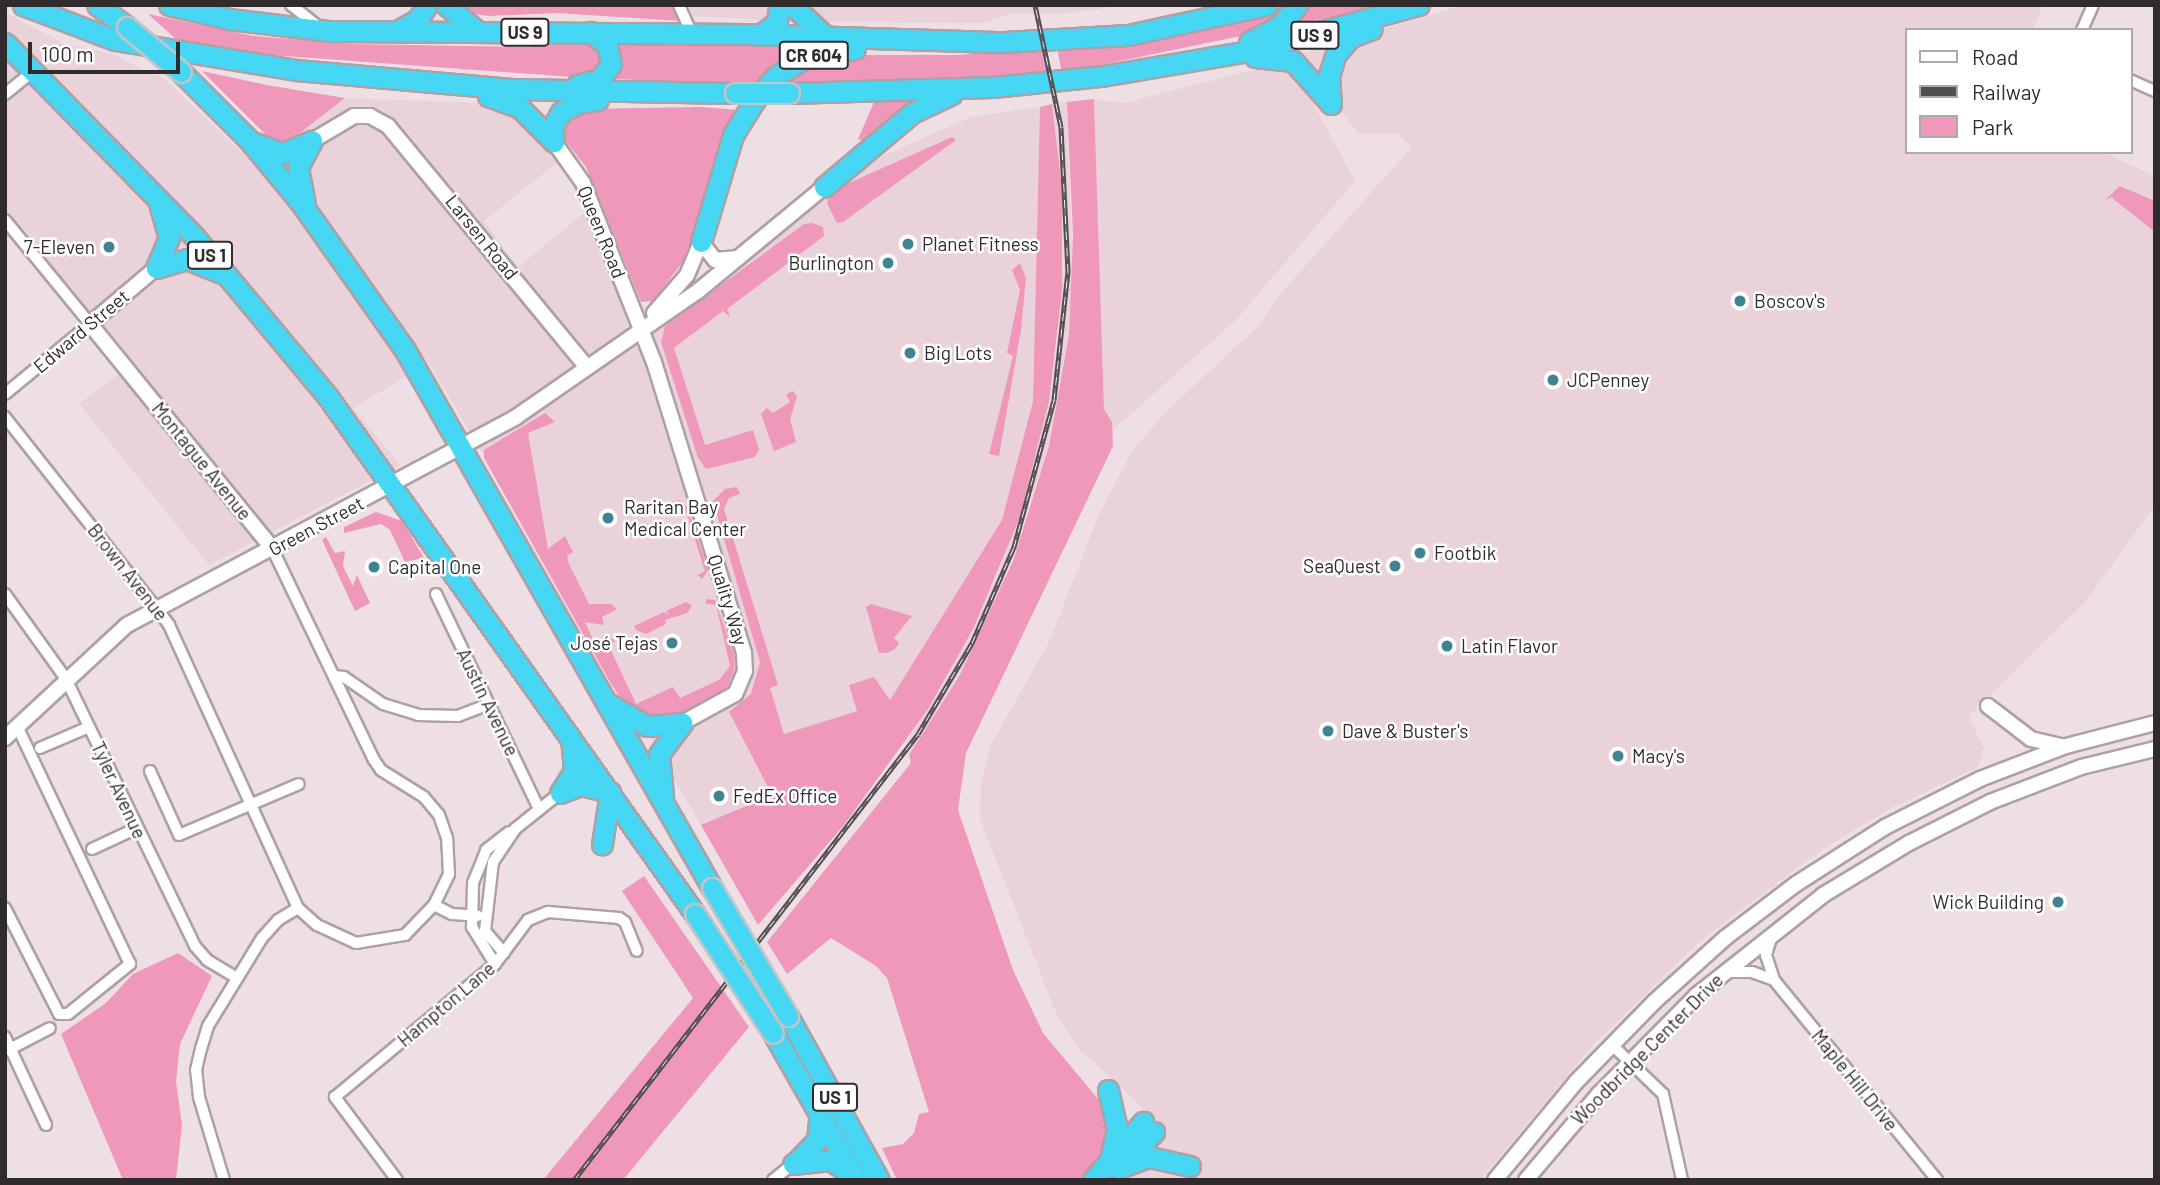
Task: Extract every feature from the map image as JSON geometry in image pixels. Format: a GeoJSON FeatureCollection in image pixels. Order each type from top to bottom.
{"type":"FeatureCollection","features":[{"type":"Feature","properties":{"kind":"highway","name":"US 9"},"geometry":{"type":"LineString","coordinates":[[23,5],[82,30],[149,47],[288,69],[443,85],[660,93],[789,93],[993,87],[1102,76],[1209,59],[1419,5]]}},
{"type":"Feature","properties":{"kind":"highway","name":"US 1"},"geometry":{"type":"LineString","coordinates":[[97,5],[181,72],[249,141],[310,214],[405,350],[666,809],[788,1016],[879,1180]]}},
{"type":"Feature","properties":{"kind":"highway","name":"US 9"},"geometry":{"type":"LineString","coordinates":[[169,5],[229,19],[330,31],[591,32],[929,40],[1079,38],[1157,31],[1267,5]]}},
{"type":"Feature","properties":{"kind":"highway"},"geometry":{"type":"LineString","coordinates":[[393,33],[417,20],[426,5]]}},
{"type":"Feature","properties":{"kind":"highway"},"geometry":{"type":"LineString","coordinates":[[446,5],[477,31]]}},
{"type":"Feature","properties":{"kind":"highway"},"geometry":{"type":"LineString","coordinates":[[760,35],[777,22],[779,5]]}},
{"type":"Feature","properties":{"kind":"highway"},"geometry":{"type":"LineString","coordinates":[[792,5],[826,37]]}},
{"type":"Feature","properties":{"kind":"highway"},"geometry":{"type":"LineString","coordinates":[[1079,38],[1185,17],[1217,5]]}},
{"type":"Feature","properties":{"kind":"highway"},"geometry":{"type":"LineString","coordinates":[[1209,59],[1268,33],[1297,5]]}},
{"type":"Feature","properties":{"kind":"highway"},"geometry":{"type":"LineString","coordinates":[[1209,59],[1288,59],[1307,72],[1331,104],[1331,68],[1345,42],[1429,5]]}},
{"type":"Feature","properties":{"kind":"highway"},"geometry":{"type":"LineString","coordinates":[[548,90],[590,83],[607,72],[609,50],[591,32]]}},
{"type":"Feature","properties":{"kind":"highway","name":"CR 604"},"geometry":{"type":"LineString","coordinates":[[701,242],[737,127],[776,76],[820,52],[929,40]]}},
{"type":"Feature","properties":{"kind":"highway","name":"US 1"},"geometry":{"type":"LineString","coordinates":[[5,43],[156,195],[231,278],[394,485],[695,914],[819,1108],[857,1180]]}},
{"type":"Feature","properties":{"kind":"highway"},"geometry":{"type":"LineString","coordinates":[[443,85],[513,103],[554,142]]}},
{"type":"Feature","properties":{"kind":"highway","name":"CR 604"},"geometry":{"type":"LineString","coordinates":[[824,187],[923,105],[948,95],[993,87]]}},
{"type":"Feature","properties":{"kind":"highway"},"geometry":{"type":"LineString","coordinates":[[554,142],[555,120],[572,105],[660,93]]}},
{"type":"Feature","properties":{"kind":"highway"},"geometry":{"type":"LineString","coordinates":[[249,141],[283,153],[312,141]]}},
{"type":"Feature","properties":{"kind":"highway"},"geometry":{"type":"LineString","coordinates":[[310,214],[298,173],[312,141]]}},
{"type":"Feature","properties":{"kind":"highway"},"geometry":{"type":"LineString","coordinates":[[156,195],[169,238],[156,268]]}},
{"type":"Feature","properties":{"kind":"highway"},"geometry":{"type":"LineString","coordinates":[[156,268],[192,260],[231,278]]}},
{"type":"Feature","properties":{"kind":"highway"},"geometry":{"type":"LineString","coordinates":[[604,701],[641,724],[682,723]]}},
{"type":"Feature","properties":{"kind":"highway"},"geometry":{"type":"LineString","coordinates":[[666,809],[659,754],[682,723]]}},
{"type":"Feature","properties":{"kind":"highway"},"geometry":{"type":"LineString","coordinates":[[560,793],[574,771],[570,735]]}},
{"type":"Feature","properties":{"kind":"highway"},"geometry":{"type":"LineString","coordinates":[[560,793],[581,785],[610,792],[602,844],[618,832],[645,841]]}},
{"type":"Feature","properties":{"kind":"highway"},"geometry":{"type":"LineString","coordinates":[[1108,1090],[1117,1121],[1113,1168]]}},
{"type":"Feature","properties":{"kind":"highway"},"geometry":{"type":"LineString","coordinates":[[793,1164],[819,1135],[819,1108]]}},
{"type":"Feature","properties":{"kind":"highway"},"geometry":{"type":"LineString","coordinates":[[1113,1168],[1148,1127]]}},
{"type":"Feature","properties":{"kind":"highway"},"geometry":{"type":"LineString","coordinates":[[1093,1180],[1113,1168],[1149,1157],[1190,1166]]}},
{"type":"Feature","properties":{"kind":"highway"},"geometry":{"type":"LineString","coordinates":[[793,1164],[830,1160],[857,1180]]}},
{"type":"Feature","properties":{"kind":"street"},"geometry":{"type":"LineString","coordinates":[[292,5],[308,21],[330,31]]}},
{"type":"Feature","properties":{"kind":"street"},"geometry":{"type":"LineString","coordinates":[[680,5],[692,34]]}},
{"type":"Feature","properties":{"kind":"street"},"geometry":{"type":"LineString","coordinates":[[2083,28],[2093,5]]}},
{"type":"Feature","properties":{"kind":"street"},"geometry":{"type":"LineString","coordinates":[[5,94],[33,71]]}},
{"type":"Feature","properties":{"kind":"street"},"geometry":{"type":"LineString","coordinates":[[2132,81],[2155,91]]}},
{"type":"Feature","properties":{"kind":"street","name":"Larsen Road"},"geometry":{"type":"LineString","coordinates":[[312,141],[346,118],[370,116],[400,137],[587,367]]}},
{"type":"Feature","properties":{"kind":"street","name":"Queen Road"},"geometry":{"type":"LineString","coordinates":[[554,142],[583,183],[640,328]]}},
{"type":"Feature","properties":{"kind":"street","name":"Green Street"},"geometry":{"type":"LineString","coordinates":[[5,738],[101,645],[158,608],[462,449],[587,367],[640,328],[676,307],[824,187]]}},
{"type":"Feature","properties":{"kind":"street","name":"Montague Avenue"},"geometry":{"type":"LineString","coordinates":[[5,220],[272,548],[376,765],[424,797],[439,815],[450,861],[446,882],[434,905]]}},
{"type":"Feature","properties":{"kind":"street"},"geometry":{"type":"LineString","coordinates":[[701,242],[715,260],[740,257]]}},
{"type":"Feature","properties":{"kind":"street","name":"Green Street"},"geometry":{"type":"LineString","coordinates":[[640,328],[681,284],[701,242]]}},
{"type":"Feature","properties":{"kind":"street","name":"Edward Street"},"geometry":{"type":"LineString","coordinates":[[5,394],[156,268]]}},
{"type":"Feature","properties":{"kind":"street","name":"Quality Way"},"geometry":{"type":"LineString","coordinates":[[640,328],[672,414],[745,659],[744,677],[735,694],[682,723]]}},
{"type":"Feature","properties":{"kind":"street","name":"Brown Avenue"},"geometry":{"type":"LineString","coordinates":[[5,417],[158,608],[261,819],[298,908]]}},
{"type":"Feature","properties":{"kind":"street","name":"Tyler Avenue"},"geometry":{"type":"LineString","coordinates":[[5,594],[66,679],[195,946],[212,964],[237,978]]}},
{"type":"Feature","properties":{"kind":"street","name":"Austin Avenue"},"geometry":{"type":"LineString","coordinates":[[436,594],[539,809]]}},
{"type":"Feature","properties":{"kind":"street"},"geometry":{"type":"LineString","coordinates":[[335,677],[344,677],[383,704],[418,715],[458,716],[489,704]]}},
{"type":"Feature","properties":{"kind":"street"},"geometry":{"type":"LineString","coordinates":[[1988,706],[2031,739],[2066,746]]}},
{"type":"Feature","properties":{"kind":"street","name":"Woodbridge Center Drive"},"geometry":{"type":"LineString","coordinates":[[1495,1180],[1611,1044],[1725,938],[1839,854],[1948,794],[2066,746],[2155,723]]}},
{"type":"Feature","properties":{"kind":"street"},"geometry":{"type":"LineString","coordinates":[[5,908],[59,1014],[68,1014],[130,964],[17,726]]}},
{"type":"Feature","properties":{"kind":"street"},"geometry":{"type":"LineString","coordinates":[[40,748],[89,727]]}},
{"type":"Feature","properties":{"kind":"street","name":"Woodbridge Center Drive"},"geometry":{"type":"LineString","coordinates":[[1526,1180],[1630,1060],[1721,974],[1780,926],[1877,861],[1970,812],[2055,776],[2155,749]]}},
{"type":"Feature","properties":{"kind":"street"},"geometry":{"type":"LineString","coordinates":[[150,771],[179,835],[299,784]]}},
{"type":"Feature","properties":{"kind":"street"},"geometry":{"type":"LineString","coordinates":[[495,964],[477,941],[471,915],[475,872],[490,845],[560,793]]}},
{"type":"Feature","properties":{"kind":"street"},"geometry":{"type":"LineString","coordinates":[[92,849],[137,828]]}},
{"type":"Feature","properties":{"kind":"street"},"geometry":{"type":"LineString","coordinates":[[504,953],[486,936],[485,916],[490,875],[499,850],[515,829]]}},
{"type":"Feature","properties":{"kind":"street"},"geometry":{"type":"LineString","coordinates":[[475,872],[490,875]]}},
{"type":"Feature","properties":{"kind":"street"},"geometry":{"type":"LineString","coordinates":[[224,1180],[199,1097],[196,1070],[208,1026],[269,928],[298,908],[317,925],[356,943],[405,935],[434,905],[452,914],[485,916]]}},
{"type":"Feature","properties":{"kind":"street","name":"Hampton Lane"},"geometry":{"type":"LineString","coordinates":[[397,1180],[335,1097],[495,964],[528,920],[548,912],[619,918],[625,922],[637,951]]}},
{"type":"Feature","properties":{"kind":"street"},"geometry":{"type":"LineString","coordinates":[[1774,980],[1767,949],[1780,926]]}},
{"type":"Feature","properties":{"kind":"street"},"geometry":{"type":"LineString","coordinates":[[1721,974],[1746,971],[1774,980]]}},
{"type":"Feature","properties":{"kind":"street","name":"Maple Hill Drive"},"geometry":{"type":"LineString","coordinates":[[1774,980],[1937,1180]]}},
{"type":"Feature","properties":{"kind":"street"},"geometry":{"type":"LineString","coordinates":[[8,1050],[50,1028]]}},
{"type":"Feature","properties":{"kind":"street"},"geometry":{"type":"LineString","coordinates":[[5,1037],[8,1050],[46,1125]]}},
{"type":"Feature","properties":{"kind":"street"},"geometry":{"type":"LineString","coordinates":[[1611,1044],[1630,1060],[1666,1099],[1682,1180]]}},
{"type":"Feature","properties":{"kind":"street"},"geometry":{"type":"LineString","coordinates":[[773,1180],[793,1164]]}},
{"type":"Feature","properties":{"kind":"shaded area"},"geometry":{"type":"Polygon","coordinates":[[[687,5],[770,5],[765,20],[694,16],[687,5]]]}},
{"type":"Feature","properties":{"kind":"shaded area"},"geometry":{"type":"Polygon","coordinates":[[[806,5],[1127,5],[1071,13],[1009,14],[984,23],[827,22],[806,5]]]}},
{"type":"Feature","properties":{"kind":"shaded area"},"geometry":{"type":"Polygon","coordinates":[[[1464,5],[2043,5],[2034,28],[1904,28],[1904,154],[2106,154],[2155,176],[2155,505],[2086,601],[1969,716],[1984,749],[1978,767],[1889,809],[1820,851],[1700,941],[1592,1046],[1480,1180],[1120,1180],[1161,1125],[1078,1048],[1056,1013],[980,819],[981,784],[991,745],[1049,642],[1099,515],[1132,451],[1168,410],[1257,327],[1282,292],[1412,147],[1399,134],[1359,134],[1297,55],[1464,5]]]}},
{"type":"Feature","properties":{"kind":"shaded area"},"geometry":{"type":"Polygon","coordinates":[[[5,12],[64,44],[109,53],[165,79],[241,152],[287,143],[345,98],[506,104],[559,161],[484,221],[518,267],[584,213],[619,295],[633,346],[879,158],[970,117],[1040,107],[1033,402],[1002,520],[890,700],[784,734],[773,700],[731,717],[772,795],[701,825],[429,363],[353,408],[400,465],[209,565],[79,404],[131,365],[5,207],[5,12]]]}},
{"type":"Feature","properties":{"kind":"shaded area"},"geometry":{"type":"Polygon","coordinates":[[[1290,61],[1355,181],[1236,320],[1112,431],[1104,409],[1094,99],[1124,103],[1290,61]]]}},
{"type":"Feature","properties":{"kind":"shaded area"},"geometry":{"type":"Polygon","coordinates":[[[1067,102],[1073,279],[1069,335],[1049,446],[998,598],[960,675],[909,755],[905,744],[946,679],[999,571],[1036,462],[1057,348],[1063,258],[1062,188],[1052,104],[1067,102]]]}},
{"type":"Feature","properties":{"kind":"green space"},"geometry":{"type":"Polygon","coordinates":[[[455,5],[671,5],[681,21],[556,13],[489,16],[461,12],[455,5]]]}},
{"type":"Feature","properties":{"kind":"green space"},"geometry":{"type":"Polygon","coordinates":[[[1307,5],[1388,5],[1299,24],[1307,5]]]}},
{"type":"Feature","properties":{"kind":"green space"},"geometry":{"type":"Polygon","coordinates":[[[1287,6],[1260,32],[1062,73],[1057,48],[1203,27],[1287,6]]]}},
{"type":"Feature","properties":{"kind":"green space"},"geometry":{"type":"Polygon","coordinates":[[[148,14],[253,36],[353,44],[530,47],[537,39],[594,41],[604,56],[600,71],[586,78],[187,49],[148,14]]]}},
{"type":"Feature","properties":{"kind":"green space"},"geometry":{"type":"Polygon","coordinates":[[[613,40],[768,44],[794,47],[795,52],[758,86],[615,79],[613,40]]]}},
{"type":"Feature","properties":{"kind":"green space"},"geometry":{"type":"Polygon","coordinates":[[[1042,49],[1047,74],[781,85],[806,66],[846,55],[956,55],[1042,49]]]}},
{"type":"Feature","properties":{"kind":"green space"},"geometry":{"type":"Polygon","coordinates":[[[202,71],[345,98],[287,143],[276,145],[202,71]]]}},
{"type":"Feature","properties":{"kind":"green space"},"geometry":{"type":"Polygon","coordinates":[[[925,98],[864,141],[858,139],[875,100],[925,98]]]}},
{"type":"Feature","properties":{"kind":"green space"},"geometry":{"type":"Polygon","coordinates":[[[1094,99],[1104,409],[1112,422],[1113,446],[966,753],[958,810],[1013,970],[1043,1033],[1109,1112],[1108,1149],[1088,1180],[897,1180],[882,1148],[903,1144],[914,1133],[919,1114],[929,1112],[887,978],[876,966],[831,938],[787,974],[767,942],[911,763],[909,755],[960,675],[1013,561],[1049,446],[1069,335],[1073,234],[1067,102],[1094,99]]]}},
{"type":"Feature","properties":{"kind":"green space"},"geometry":{"type":"Polygon","coordinates":[[[1052,104],[1062,188],[1062,291],[1049,401],[1020,517],[973,629],[928,709],[844,825],[758,925],[701,825],[772,795],[729,712],[751,694],[760,662],[713,501],[725,489],[737,487],[740,494],[729,498],[724,509],[778,685],[770,688],[784,734],[857,711],[849,685],[874,677],[890,700],[1002,520],[1033,401],[1040,107],[1052,104]]]}},
{"type":"Feature","properties":{"kind":"green space"},"geometry":{"type":"Polygon","coordinates":[[[701,107],[740,110],[713,163],[688,255],[653,301],[641,302],[586,167],[563,138],[561,123],[578,109],[701,107]]]}},
{"type":"Feature","properties":{"kind":"green space"},"geometry":{"type":"Polygon","coordinates":[[[952,137],[956,140],[843,222],[837,223],[827,203],[831,191],[952,137]]]}},
{"type":"Feature","properties":{"kind":"green space"},"geometry":{"type":"Polygon","coordinates":[[[2120,186],[2155,201],[2155,232],[2111,197],[2104,201],[2120,186]]]}},
{"type":"Feature","properties":{"kind":"green space"},"geometry":{"type":"Polygon","coordinates":[[[812,223],[823,227],[824,236],[727,309],[730,317],[723,311],[674,348],[705,445],[753,430],[759,450],[755,457],[706,469],[698,458],[661,342],[665,326],[804,224],[812,223]]]}},
{"type":"Feature","properties":{"kind":"green space"},"geometry":{"type":"Polygon","coordinates":[[[1020,263],[1026,278],[1021,330],[999,456],[989,454],[1013,356],[1007,353],[1020,290],[1012,270],[1020,263]]]}},
{"type":"Feature","properties":{"kind":"green space"},"geometry":{"type":"Polygon","coordinates":[[[793,391],[797,397],[790,419],[796,442],[774,451],[761,414],[767,408],[773,413],[790,402],[786,394],[793,391]]]}},
{"type":"Feature","properties":{"kind":"green space"},"geometry":{"type":"Polygon","coordinates":[[[545,413],[555,422],[528,433],[548,549],[565,536],[573,552],[567,556],[569,564],[589,604],[611,604],[617,609],[602,617],[604,625],[585,622],[597,648],[610,638],[615,640],[610,648],[636,704],[673,687],[680,698],[719,680],[730,666],[716,605],[705,603],[707,599],[715,600],[735,657],[734,671],[727,688],[708,702],[658,722],[622,701],[610,682],[484,458],[484,450],[545,413]]]}},
{"type":"Feature","properties":{"kind":"green space"},"geometry":{"type":"Polygon","coordinates":[[[680,500],[688,508],[708,570],[702,579],[698,575],[705,571],[685,508],[663,512],[666,503],[680,500]]]}},
{"type":"Feature","properties":{"kind":"green space"},"geometry":{"type":"Polygon","coordinates":[[[376,512],[402,521],[424,558],[405,562],[390,530],[381,524],[344,533],[344,527],[376,512]]]}},
{"type":"Feature","properties":{"kind":"green space"},"geometry":{"type":"Polygon","coordinates":[[[326,537],[335,553],[345,551],[343,566],[353,586],[357,575],[370,603],[355,611],[322,540],[326,537]]]}},
{"type":"Feature","properties":{"kind":"green space"},"geometry":{"type":"Polygon","coordinates":[[[686,602],[692,606],[687,613],[665,620],[666,624],[646,634],[636,630],[634,626],[664,612],[670,616],[666,611],[686,602]]]}},
{"type":"Feature","properties":{"kind":"green space"},"geometry":{"type":"Polygon","coordinates":[[[871,604],[912,616],[894,638],[899,643],[895,649],[887,653],[879,653],[866,607],[871,604]]]}},
{"type":"Feature","properties":{"kind":"green space"},"geometry":{"type":"Polygon","coordinates":[[[644,876],[749,1027],[623,1180],[543,1180],[693,998],[622,891],[644,876]]]}},
{"type":"Feature","properties":{"kind":"green space"},"geometry":{"type":"Polygon","coordinates":[[[178,953],[212,976],[180,1044],[176,1082],[182,1125],[176,1180],[123,1180],[61,1034],[106,1003],[133,974],[178,953]]]}},
{"type":"Feature","properties":{"kind":"railway"},"geometry":{"type":"LineString","coordinates":[[574,1180],[918,734],[972,643],[1014,547],[1054,400],[1068,271],[1061,127],[1035,5]]}},
{"type":"Feature","properties":{"kind":"place","name":"Planet Fitness"},"geometry":{"type":"Point","coordinates":[908,244]}},
{"type":"Feature","properties":{"kind":"place","name":"7-Eleven"},"geometry":{"type":"Point","coordinates":[109,247]}},
{"type":"Feature","properties":{"kind":"place","name":"Burlington"},"geometry":{"type":"Point","coordinates":[888,263]}},
{"type":"Feature","properties":{"kind":"place","name":"Boscov's"},"geometry":{"type":"Point","coordinates":[1740,301]}},
{"type":"Feature","properties":{"kind":"place","name":"Big Lots"},"geometry":{"type":"Point","coordinates":[910,353]}},
{"type":"Feature","properties":{"kind":"place","name":"JCPenney"},"geometry":{"type":"Point","coordinates":[1553,380]}},
{"type":"Feature","properties":{"kind":"place","name":"Raritan Bay Medical Center"},"geometry":{"type":"Point","coordinates":[608,518]}},
{"type":"Feature","properties":{"kind":"place","name":"Footbik"},"geometry":{"type":"Point","coordinates":[1420,553]}},
{"type":"Feature","properties":{"kind":"place","name":"SeaQuest"},"geometry":{"type":"Point","coordinates":[1395,566]}},
{"type":"Feature","properties":{"kind":"place","name":"Capital One"},"geometry":{"type":"Point","coordinates":[374,567]}},
{"type":"Feature","properties":{"kind":"place","name":"José Tejas"},"geometry":{"type":"Point","coordinates":[672,643]}},
{"type":"Feature","properties":{"kind":"place","name":"Latin Flavor"},"geometry":{"type":"Point","coordinates":[1447,646]}},
{"type":"Feature","properties":{"kind":"place","name":"Dave & Buster's"},"geometry":{"type":"Point","coordinates":[1328,731]}},
{"type":"Feature","properties":{"kind":"place","name":"Macy's"},"geometry":{"type":"Point","coordinates":[1618,756]}},
{"type":"Feature","properties":{"kind":"place","name":"FedEx Office"},"geometry":{"type":"Point","coordinates":[719,796]}},
{"type":"Feature","properties":{"kind":"place","name":"Wick Building"},"geometry":{"type":"Point","coordinates":[2058,902]}}]}
